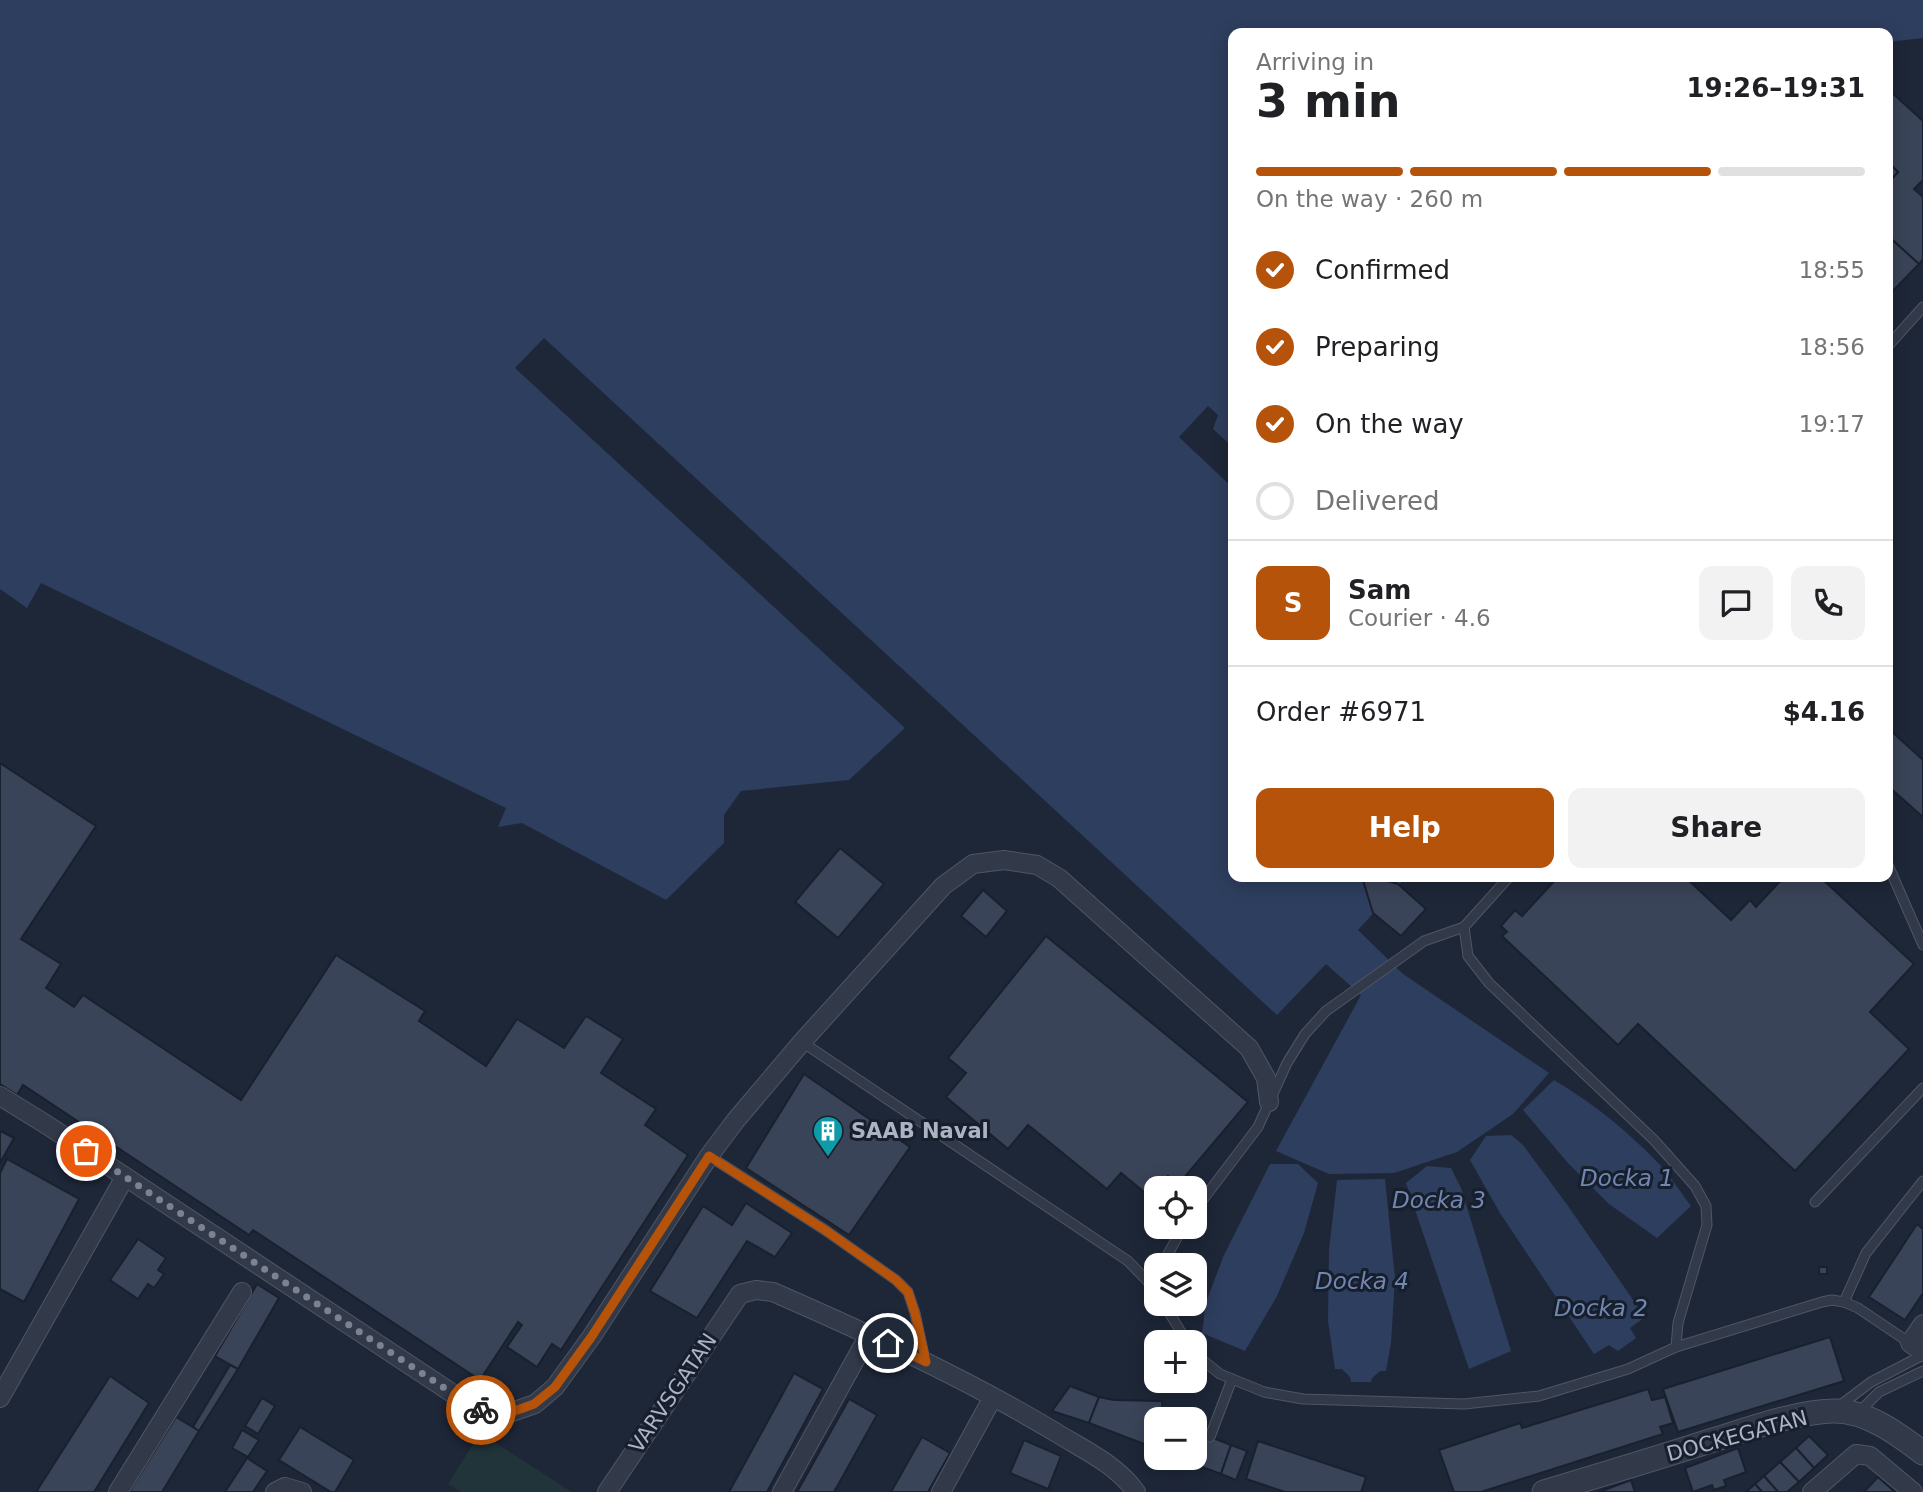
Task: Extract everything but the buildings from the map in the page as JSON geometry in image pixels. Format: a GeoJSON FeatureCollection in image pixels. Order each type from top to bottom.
{"type":"FeatureCollection","features":[{"type":"Feature","properties":{"kind":"street"},"geometry":{"type":"LineString","coordinates":[[0,1096],[464,1401],[482,1411],[509,1413],[534,1404],[555,1387],[592,1336],[709,1156],[802,1042],[943,886],[973,864],[1004,860],[1037,865],[1059,878],[1249,1048],[1266,1078],[1269,1102]]}},
{"type":"Feature","properties":{"kind":"street"},"geometry":{"type":"LineString","coordinates":[[0,1398],[125,1177]]}},
{"type":"Feature","properties":{"kind":"street","name":"VARVSGATAN"},"geometry":{"type":"LineString","coordinates":[[607,1492],[740,1294],[756,1290],[773,1292],[870,1334]]}},
{"type":"Feature","properties":{"kind":"street"},"geometry":{"type":"LineString","coordinates":[[118,1492],[242,1292]]}},
{"type":"Feature","properties":{"kind":"street"},"geometry":{"type":"LineString","coordinates":[[1919,1350],[1923,1324]]}},
{"type":"Feature","properties":{"kind":"street"},"geometry":{"type":"LineString","coordinates":[[782,1492],[870,1334],[993,1397],[1118,1471],[1136,1492]]}},
{"type":"Feature","properties":{"kind":"street"},"geometry":{"type":"LineString","coordinates":[[941,1492],[993,1397]]}},
{"type":"Feature","properties":{"kind":"street"},"geometry":{"type":"LineString","coordinates":[[1845,1413],[1886,1427],[1923,1453]]}},
{"type":"Feature","properties":{"kind":"street","name":"DOCKEGATAN"},"geometry":{"type":"LineString","coordinates":[[1544,1492],[1798,1417],[1845,1413]]}},
{"type":"Feature","properties":{"kind":"street"},"geometry":{"type":"LineString","coordinates":[[1812,1492],[1856,1454],[1870,1456],[1913,1492]]}},
{"type":"Feature","properties":{"kind":"street"},"geometry":{"type":"LineString","coordinates":[[275,1492],[285,1487],[302,1492]]}},
{"type":"Feature","properties":{"kind":"lane"},"geometry":{"type":"LineString","coordinates":[[1893,340],[1923,307]]}},
{"type":"Feature","properties":{"kind":"lane"},"geometry":{"type":"LineString","coordinates":[[1893,876],[1923,945]]}},
{"type":"Feature","properties":{"kind":"lane"},"geometry":{"type":"LineString","coordinates":[[1207,1194],[1258,1126],[1287,1063],[1305,1034],[1326,1011],[1424,940],[1464,927],[1504,882]]}},
{"type":"Feature","properties":{"kind":"lane"},"geometry":{"type":"LineString","coordinates":[[1464,927],[1468,956],[1489,983],[1654,1140],[1695,1186],[1706,1206],[1707,1225],[1678,1323],[1676,1347]]}},
{"type":"Feature","properties":{"kind":"lane"},"geometry":{"type":"LineString","coordinates":[[802,1042],[1128,1261],[1144,1278]]}},
{"type":"Feature","properties":{"kind":"lane"},"geometry":{"type":"LineString","coordinates":[[1815,1202],[1923,1088]]}},
{"type":"Feature","properties":{"kind":"lane"},"geometry":{"type":"LineString","coordinates":[[709,1156],[825,1230],[896,1280],[908,1292],[926,1362]]}},
{"type":"Feature","properties":{"kind":"lane"},"geometry":{"type":"LineString","coordinates":[[1844,1302],[1866,1253],[1923,1181]]}},
{"type":"Feature","properties":{"kind":"lane"},"geometry":{"type":"LineString","coordinates":[[1207,1364],[1231,1380],[1264,1392],[1303,1399],[1464,1404],[1539,1396],[1628,1369],[1676,1347],[1832,1300],[1858,1308],[1919,1350],[1871,1382],[1845,1413]]}},
{"type":"Feature","properties":{"kind":"lane"},"geometry":{"type":"LineString","coordinates":[[1845,1413],[1879,1392],[1923,1371]]}},
{"type":"Feature","properties":{"kind":"lane"},"geometry":{"type":"LineString","coordinates":[[1210,1437],[1231,1380]]}},
{"type":"Feature","properties":{"kind":"green space"},"geometry":{"type":"Polygon","coordinates":[[[480,1433],[572,1492],[461,1492],[448,1484],[480,1433]]]}},
{"type":"Feature","properties":{"kind":"water"},"geometry":{"type":"Polygon","coordinates":[[[0,0],[1923,0],[1923,38],[1893,41],[1893,28],[1228,28],[1228,443],[1213,429],[1218,415],[1208,406],[1179,437],[1228,483],[1228,882],[1401,882],[1358,930],[1403,974],[1549,1073],[1513,1114],[1457,1152],[1394,1173],[1329,1174],[1276,1151],[1361,995],[1326,964],[1277,1015],[544,338],[515,368],[905,728],[849,780],[741,791],[724,815],[724,843],[666,900],[522,823],[498,827],[506,808],[41,583],[27,608],[0,589],[0,0]]]}},
{"type":"Feature","properties":{"kind":"water","name":"Docka 1"},"geometry":{"type":"Polygon","coordinates":[[[1554,1080],[1597,1109],[1637,1142],[1665,1171],[1691,1206],[1657,1238],[1609,1204],[1568,1163],[1523,1110],[1554,1080]]]}},
{"type":"Feature","properties":{"kind":"water","name":"Docka 2"},"geometry":{"type":"Polygon","coordinates":[[[1511,1135],[1523,1145],[1568,1206],[1645,1317],[1630,1328],[1636,1338],[1618,1351],[1609,1345],[1594,1354],[1500,1213],[1470,1160],[1486,1136],[1511,1135]]]}},
{"type":"Feature","properties":{"kind":"water"},"geometry":{"type":"Polygon","coordinates":[[[1270,1164],[1298,1164],[1318,1183],[1304,1233],[1277,1296],[1245,1351],[1207,1335],[1207,1330],[1202,1330],[1204,1316],[1207,1316],[1207,1299],[1224,1255],[1270,1164]]]}},
{"type":"Feature","properties":{"kind":"water","name":"Docka 3"},"geometry":{"type":"Polygon","coordinates":[[[1427,1166],[1451,1168],[1461,1188],[1511,1351],[1469,1369],[1406,1183],[1427,1166]]]}},
{"type":"Feature","properties":{"kind":"water","name":"Docka 4"},"geometry":{"type":"Polygon","coordinates":[[[1385,1179],[1395,1278],[1391,1343],[1386,1371],[1380,1371],[1371,1382],[1351,1382],[1342,1369],[1335,1369],[1328,1321],[1329,1250],[1337,1180],[1385,1179]]]}},
{"type":"Feature","properties":{"kind":"way so far"},"geometry":{"type":"LineString","coordinates":[[86,1151],[481,1410]]}},
{"type":"Feature","properties":{"kind":"place","name":"SAAB Naval"},"geometry":{"type":"Point","coordinates":[828,1158]}},
{"type":"Feature","properties":{"kind":"route"},"geometry":{"type":"LineString","coordinates":[[481,1410],[509,1413],[534,1404],[555,1387],[592,1336],[709,1156],[864,1256],[908,1292],[926,1362],[888,1343]]}}]}
